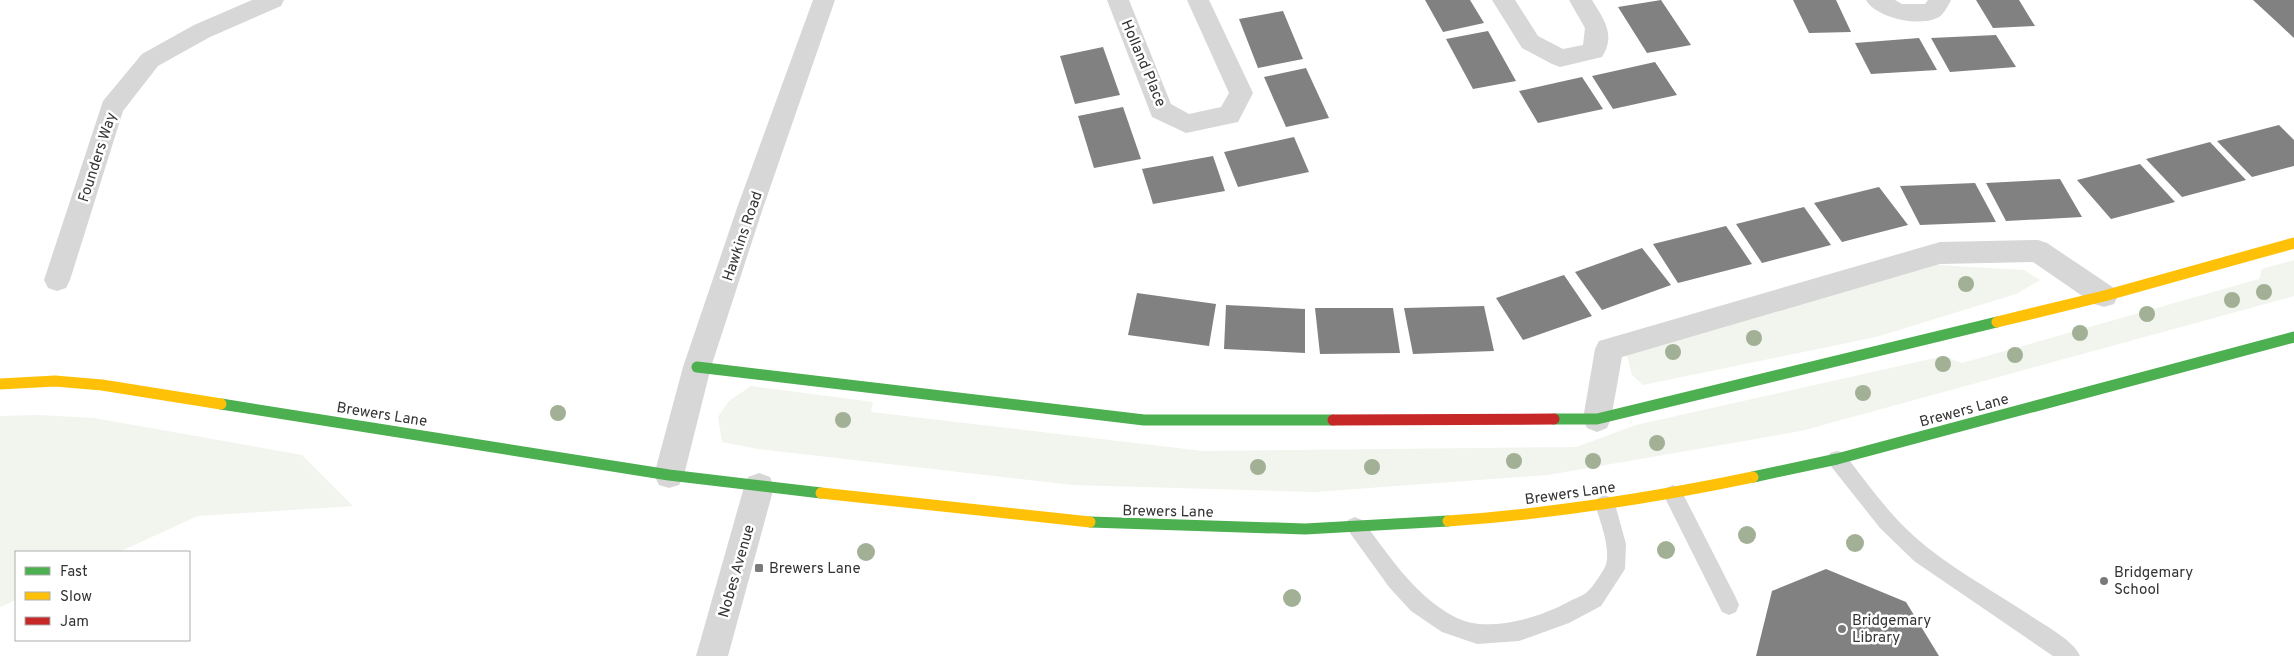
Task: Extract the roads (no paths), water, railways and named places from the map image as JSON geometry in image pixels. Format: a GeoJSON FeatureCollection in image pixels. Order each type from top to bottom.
{"type":"FeatureCollection","features":[{"type":"Feature","properties":{"kind":"street","name":"Founders Way"},"geometry":{"type":"LineString","coordinates":[[57,280],[112,108],[150,60],[202,31],[273,0]]}},
{"type":"Feature","properties":{"kind":"street","name":"Hawkins Road"},"geometry":{"type":"LineString","coordinates":[[669,474],[697,367],[750,208],[824,0]]}},
{"type":"Feature","properties":{"kind":"street","name":"Holland Place"},"geometry":{"type":"LineString","coordinates":[[1118,0],[1161,110],[1186,124],[1229,115],[1240,93],[1198,0]]}},
{"type":"Feature","properties":{"kind":"street"},"geometry":{"type":"LineString","coordinates":[[1504,0],[1530,42],[1560,58],[1594,51],[1598,28],[1580,0]]}},
{"type":"Feature","properties":{"kind":"street"},"geometry":{"type":"LineString","coordinates":[[1878,0],[1898,12],[1932,12],[1940,0]]}},
{"type":"Feature","properties":{"kind":"street"},"geometry":{"type":"LineString","coordinates":[[697,367],[1144,420],[1597,419],[2104,296],[2294,243]]}},
{"type":"Feature","properties":{"kind":"street"},"geometry":{"type":"LineString","coordinates":[[1597,419],[1609,349],[1940,253],[2038,251],[2104,296]]}},
{"type":"Feature","properties":{"kind":"street","name":"Brewers Lane"},"geometry":{"type":"LineString","coordinates":[[0,384],[55,381],[102,385],[759,487],[1111,524],[1305,529],[1501,518],[1673,494],[1837,459],[2294,336]]}},
{"type":"Feature","properties":{"kind":"street","name":"Nobes Avenue"},"geometry":{"type":"LineString","coordinates":[[712,656],[759,487]]}},
{"type":"Feature","properties":{"kind":"lane"},"geometry":{"type":"LineString","coordinates":[[1837,459],[1878,513],[1920,553],[2044,636],[2070,656]]}},
{"type":"Feature","properties":{"kind":"lane"},"geometry":{"type":"LineString","coordinates":[[1673,494],[1729,605]]}},
{"type":"Feature","properties":{"kind":"lane"},"geometry":{"type":"LineString","coordinates":[[1355,526],[1396,580],[1418,604],[1449,625],[1477,634],[1519,631],[1562,616],[1594,599],[1600,591],[1615,568],[1616,544],[1605,504]]}},
{"type":"Feature","properties":{"kind":"place","name":"Brewers Lane"},"geometry":{"type":"Point","coordinates":[759,568]}},
{"type":"Feature","properties":{"kind":"place","name":"Bridgemary School"},"geometry":{"type":"Point","coordinates":[2104,581]}},
{"type":"Feature","properties":{"kind":"place","name":"Bridgemary Library"},"geometry":{"type":"Point","coordinates":[1842,629]}}]}
